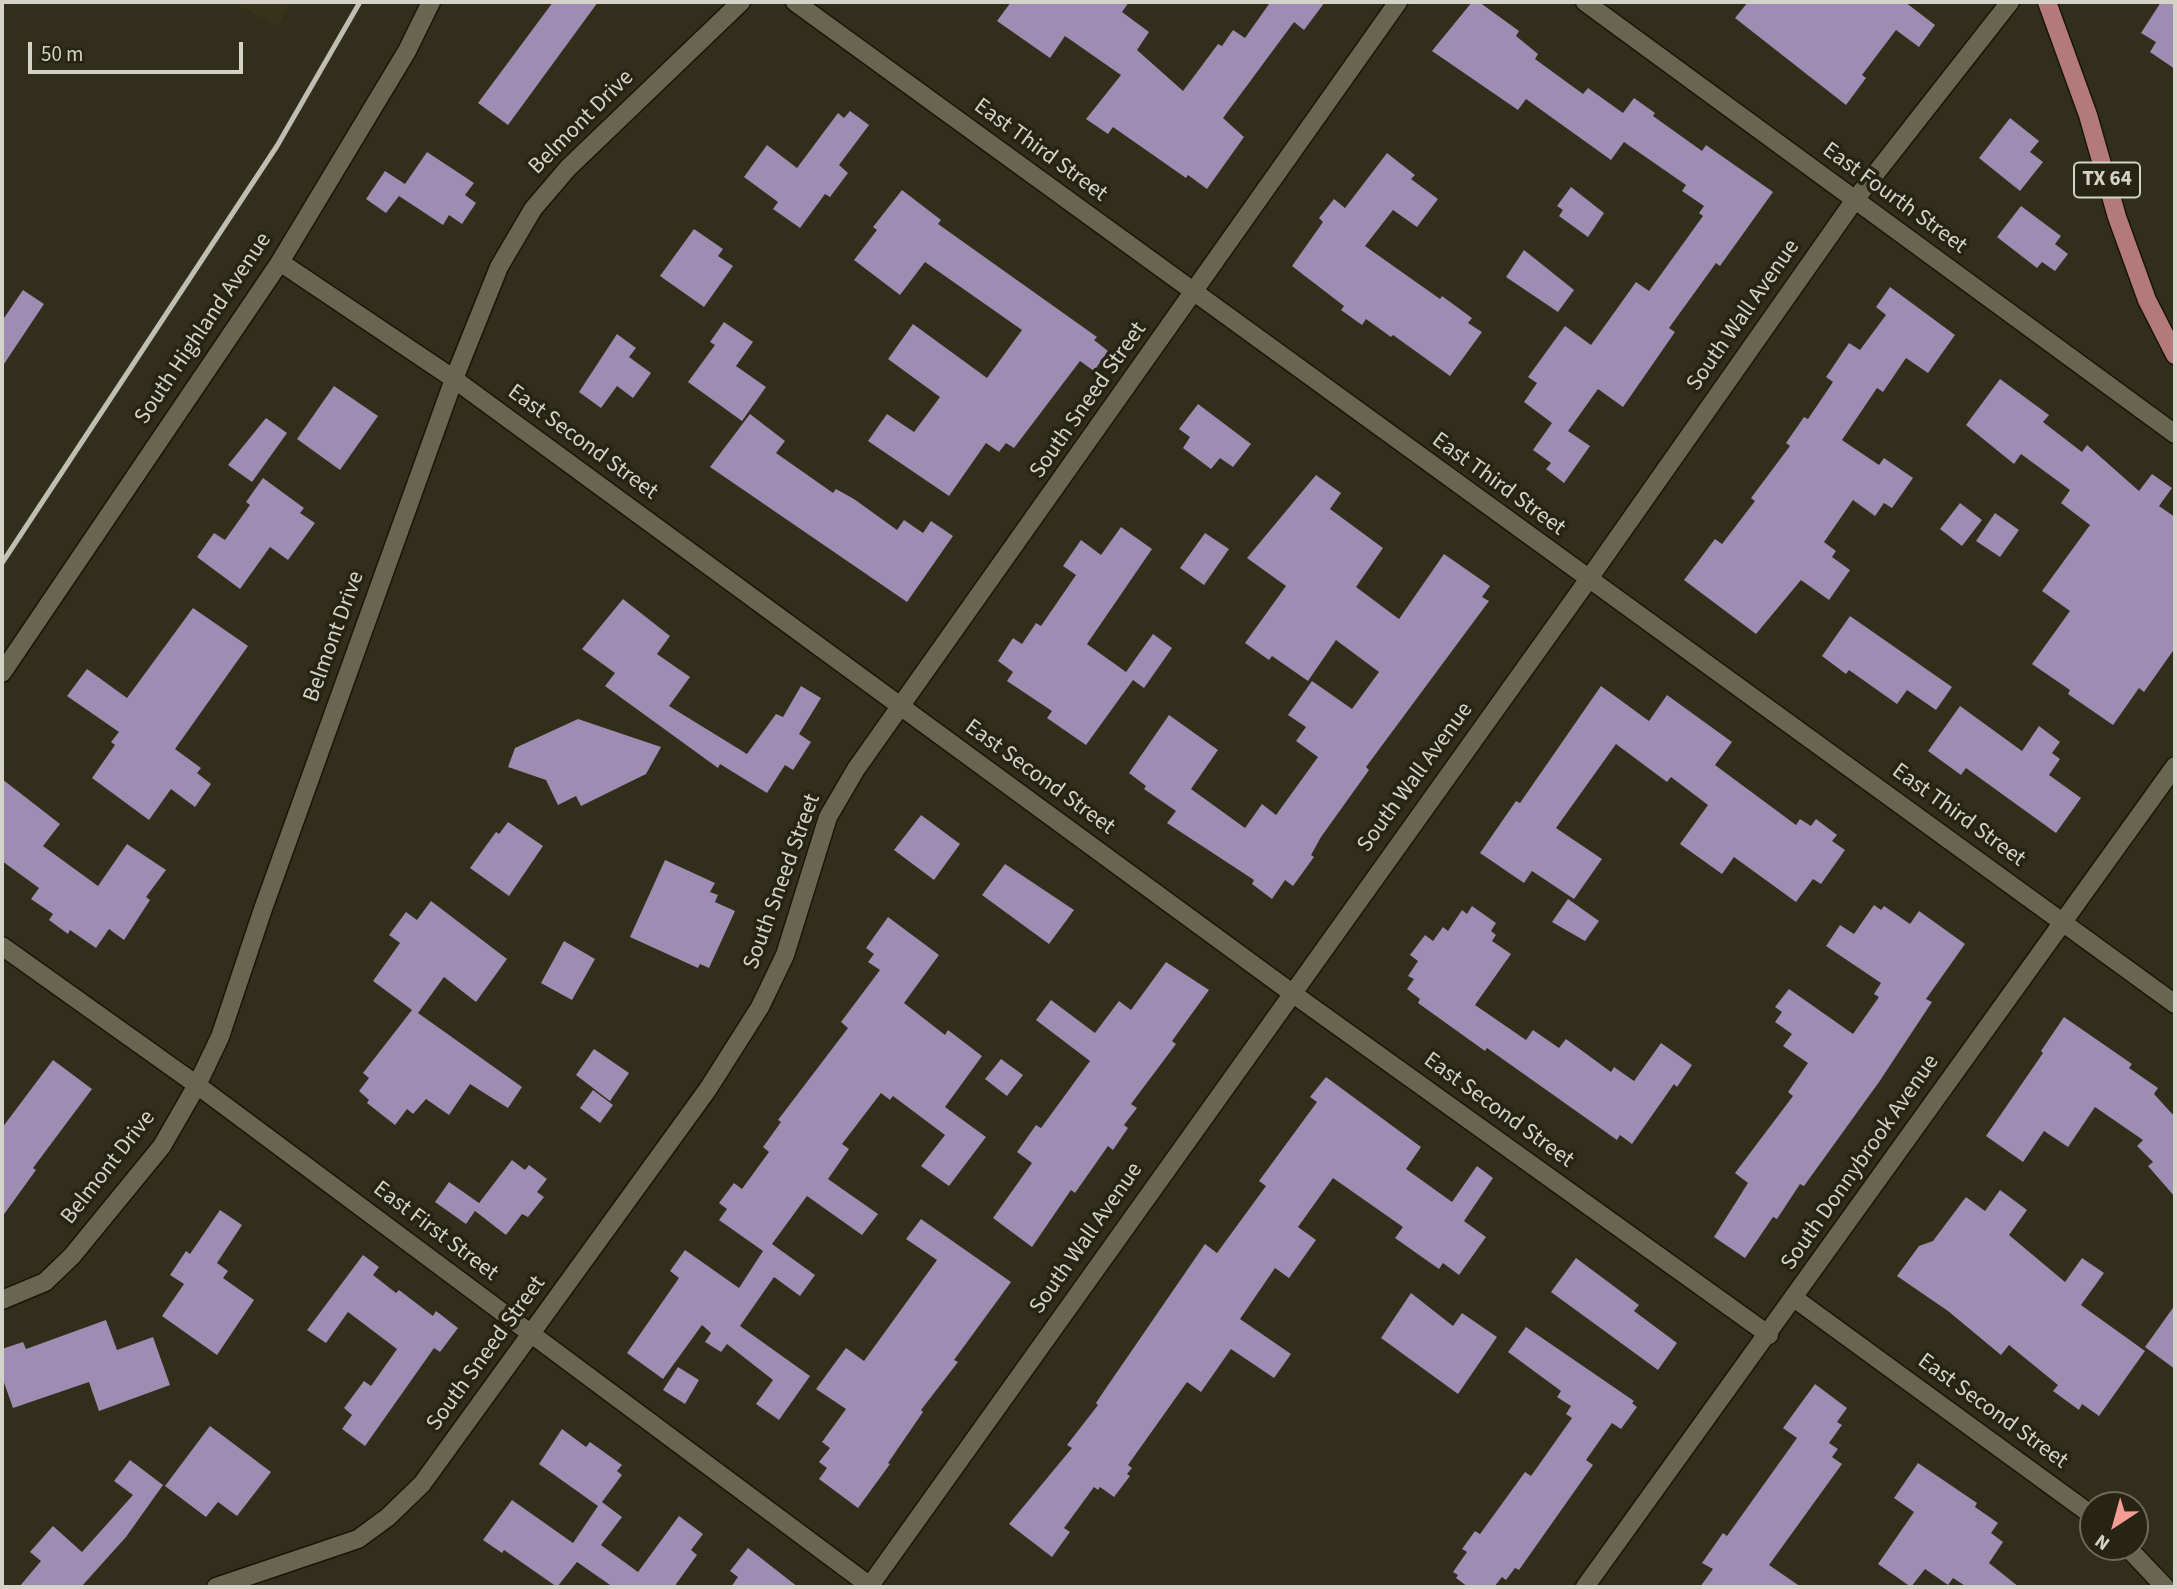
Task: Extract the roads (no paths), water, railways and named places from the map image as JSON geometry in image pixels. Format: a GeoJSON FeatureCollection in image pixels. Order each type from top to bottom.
{"type":"FeatureCollection","features":[{"type":"Feature","properties":{"kind":"main road","name":"TX 64"},"geometry":{"type":"LineString","coordinates":[[2047,2],[2088,115],[2117,217],[2147,300],[2175,355]]}},
{"type":"Feature","properties":{"kind":"street","name":"South Highland Avenue"},"geometry":{"type":"LineString","coordinates":[[2,673],[280,262],[407,51],[431,2]]}},
{"type":"Feature","properties":{"kind":"street","name":"Belmont Drive"},"geometry":{"type":"LineString","coordinates":[[2,1300],[45,1282],[72,1256],[162,1146],[197,1085],[220,1037],[263,908],[454,379],[499,267],[533,209],[568,168],[741,2]]}},
{"type":"Feature","properties":{"kind":"street","name":"East Third Street"},"geometry":{"type":"LineString","coordinates":[[795,2],[2175,1004]]}},
{"type":"Feature","properties":{"kind":"street","name":"South Sneed Street"},"geometry":{"type":"LineString","coordinates":[[216,1587],[358,1539],[388,1517],[422,1484],[533,1335],[708,1089],[760,1007],[785,955],[828,817],[884,728],[902,708],[1398,2]]}},
{"type":"Feature","properties":{"kind":"street","name":"East Fourth Street"},"geometry":{"type":"LineString","coordinates":[[1585,2],[2175,434]]}},
{"type":"Feature","properties":{"kind":"street","name":"South Wall Avenue"},"geometry":{"type":"LineString","coordinates":[[869,1587],[1588,580],[1854,201],[2010,2]]}},
{"type":"Feature","properties":{"kind":"street","name":"East Second Street"},"geometry":{"type":"LineString","coordinates":[[280,262],[454,379],[1292,993],[1769,1335]]}},
{"type":"Feature","properties":{"kind":"street","name":"South Donnybrook Avenue"},"geometry":{"type":"LineString","coordinates":[[1585,1587],[1769,1335],[2175,766]]}},
{"type":"Feature","properties":{"kind":"street","name":"East First Street"},"geometry":{"type":"LineString","coordinates":[[2,946],[197,1085],[869,1587]]}},
{"type":"Feature","properties":{"kind":"street","name":"East Second Street"},"geometry":{"type":"LineString","coordinates":[[1794,1298],[2079,1506]]}},
{"type":"Feature","properties":{"kind":"street"},"geometry":{"type":"LineString","coordinates":[[2140,1561],[2165,1587]]}},
{"type":"Feature","properties":{"kind":"railway"},"geometry":{"type":"LineString","coordinates":[[2,563],[277,146],[360,2]]}}]}
